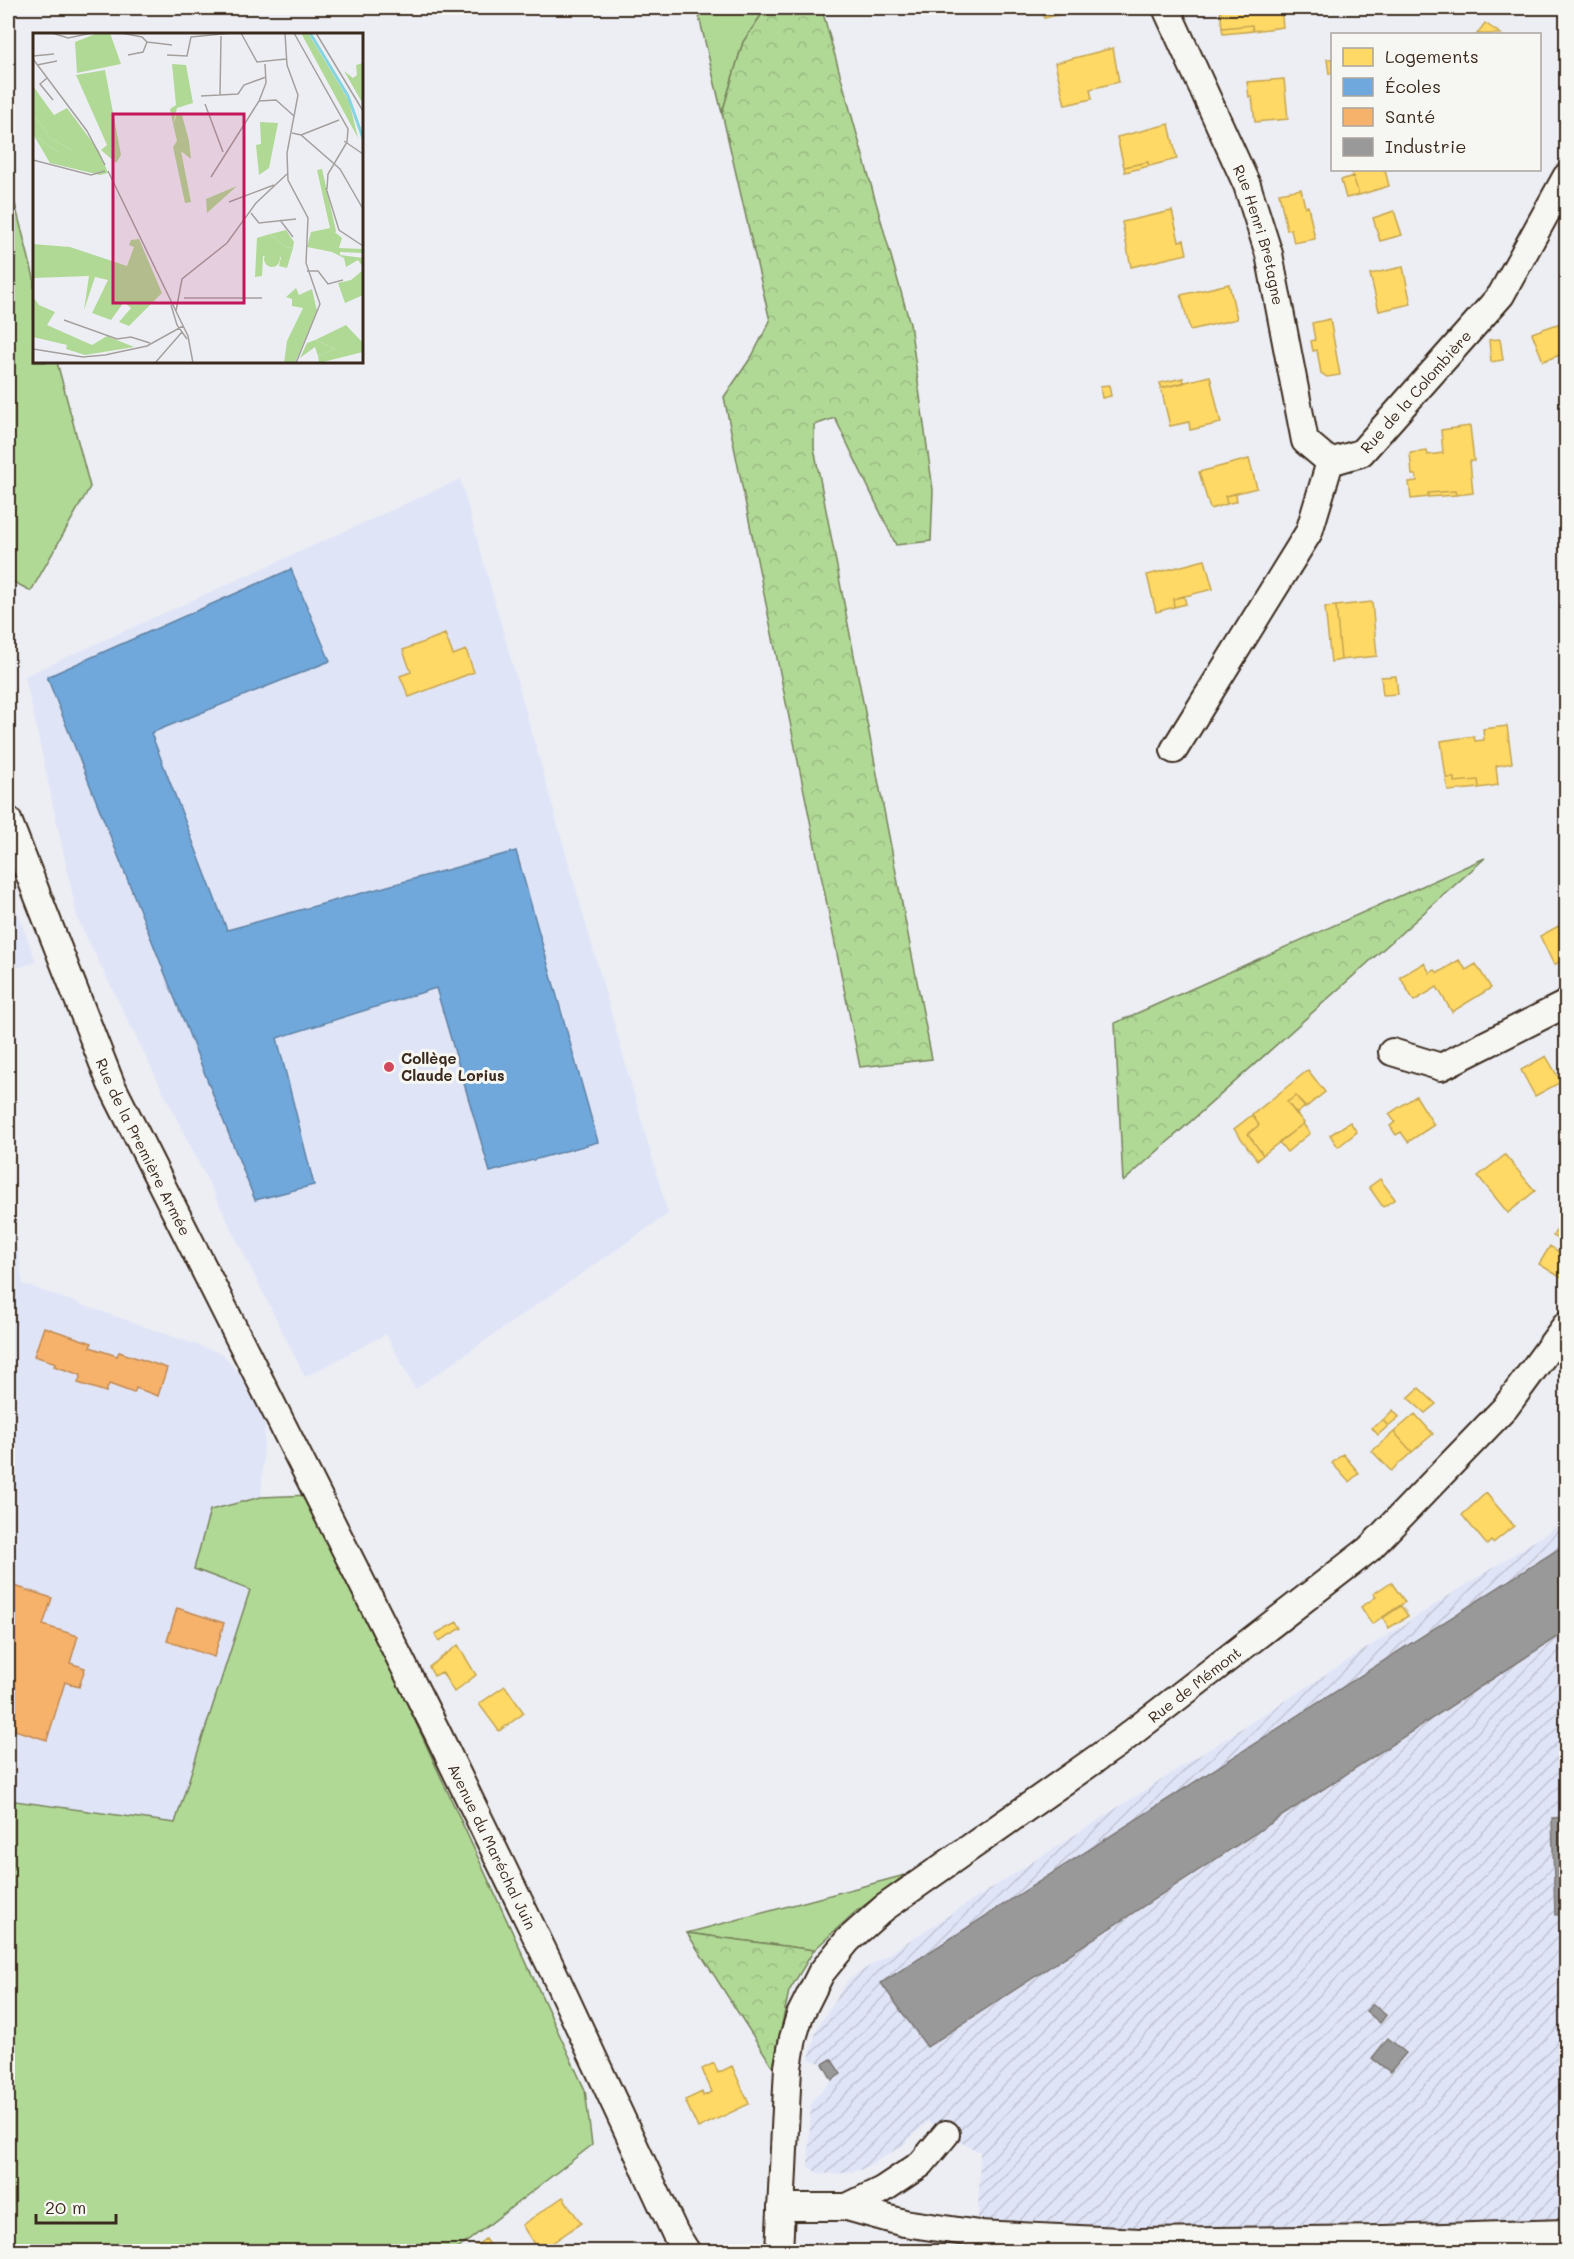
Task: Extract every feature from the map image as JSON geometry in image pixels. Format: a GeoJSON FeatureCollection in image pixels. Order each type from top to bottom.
{"type":"FeatureCollection","features":[{"type":"Feature","properties":{"kind":"street","name":"Rue Henri Bretagne"},"geometry":{"type":"LineString","coordinates":[[1166,8],[1247,185],[1266,244],[1305,441],[1330,462]]}},
{"type":"Feature","properties":{"kind":"street","name":"Rue de la Colombière"},"geometry":{"type":"LineString","coordinates":[[1330,462],[1360,453],[1502,294],[1566,177]]}},
{"type":"Feature","properties":{"kind":"street"},"geometry":{"type":"LineString","coordinates":[[1174,750],[1309,532],[1330,462]]}},
{"type":"Feature","properties":{"kind":"street","name":"Rue de la Première Armée"},"geometry":{"type":"LineString","coordinates":[[8,820],[111,1084],[302,1463]]}},
{"type":"Feature","properties":{"kind":"street"},"geometry":{"type":"LineString","coordinates":[[1392,1052],[1441,1067],[1566,1004]]}},
{"type":"Feature","properties":{"kind":"street","name":"Rue de Mémont"},"geometry":{"type":"LineString","coordinates":[[779,2251],[788,2067],[793,2038],[800,2015],[821,1973],[848,1940],[884,1908],[1120,1742],[1370,1550],[1505,1408],[1566,1325]]}},
{"type":"Feature","properties":{"kind":"street","name":"Avenue du Maréchal Juin"},"geometry":{"type":"LineString","coordinates":[[302,1463],[436,1730],[553,1971],[680,2245]]}},
{"type":"Feature","properties":{"kind":"street"},"geometry":{"type":"LineString","coordinates":[[847,2207],[882,2190],[921,2164],[946,2134]]}},
{"type":"Feature","properties":{"kind":"street"},"geometry":{"type":"LineString","coordinates":[[781,2207],[847,2207],[904,2223],[980,2234],[1140,2242],[1394,2239],[1566,2233]]}},
{"type":"Feature","properties":{"kind":"shaded area","name":"Collège Claude Lorius"},"geometry":{"type":"Polygon","coordinates":[[[460,479],[668,1214],[415,1389],[386,1334],[305,1377],[78,920],[25,676],[460,479]]]}},
{"type":"Feature","properties":{"kind":"shaded area"},"geometry":{"type":"Polygon","coordinates":[[[8,887],[36,962],[8,971],[8,887]]]}},
{"type":"Feature","properties":{"kind":"shaded area"},"geometry":{"type":"Polygon","coordinates":[[[8,1193],[23,1284],[223,1354],[266,1408],[261,1497],[210,1510],[194,1569],[250,1590],[175,1824],[8,1800],[8,1193]]]}},
{"type":"Feature","properties":{"kind":"shaded area"},"geometry":{"type":"Polygon","coordinates":[[[1566,1521],[1566,2220],[1156,2228],[978,2219],[980,2152],[946,2134],[928,2121],[901,2147],[863,2169],[837,2174],[818,2173],[808,2167],[811,2102],[832,2080],[823,2064],[809,2059],[817,2028],[848,1980],[1566,1521]]]}},
{"type":"Feature","properties":{"kind":"green space"},"geometry":{"type":"Polygon","coordinates":[[[697,8],[766,8],[743,42],[722,113],[697,8]]]}},
{"type":"Feature","properties":{"kind":"green space"},"geometry":{"type":"Polygon","coordinates":[[[766,8],[812,8],[823,13],[910,324],[933,490],[931,541],[896,545],[835,418],[814,425],[814,448],[932,1059],[860,1067],[724,397],[752,356],[770,321],[722,113],[743,42],[766,8]]]}},
{"type":"Feature","properties":{"kind":"green space"},"geometry":{"type":"Polygon","coordinates":[[[8,177],[33,274],[33,363],[57,363],[90,487],[31,591],[8,579],[8,177]]]}},
{"type":"Feature","properties":{"kind":"green space"},"geometry":{"type":"Polygon","coordinates":[[[1485,858],[1123,1182],[1115,1023],[1485,858]]]}},
{"type":"Feature","properties":{"kind":"green space"},"geometry":{"type":"Polygon","coordinates":[[[311,1495],[585,2090],[592,2145],[455,2251],[8,2252],[8,1800],[175,1823],[250,1590],[194,1569],[210,1510],[261,1497],[311,1495]]]}},
{"type":"Feature","properties":{"kind":"green space"},"geometry":{"type":"Polygon","coordinates":[[[905,1875],[854,1913],[814,1950],[687,1933],[905,1875]]]}},
{"type":"Feature","properties":{"kind":"green space"},"geometry":{"type":"Polygon","coordinates":[[[687,1933],[814,1950],[789,1991],[773,2067],[687,1933]]]}},
{"type":"Feature","properties":{"kind":"building: Logements"},"geometry":{"type":"Polygon","coordinates":[[[1041,8],[1061,8],[1062,14],[1044,18],[1041,8]]]}},
{"type":"Feature","properties":{"kind":"building: Logements"},"geometry":{"type":"Polygon","coordinates":[[[1061,8],[1073,8],[1074,12],[1062,14],[1061,8]]]}},
{"type":"Feature","properties":{"kind":"building: Logements"},"geometry":{"type":"Polygon","coordinates":[[[1220,8],[1281,8],[1283,27],[1253,31],[1252,25],[1222,28],[1220,8]]]}},
{"type":"Feature","properties":{"kind":"building: Logements"},"geometry":{"type":"Polygon","coordinates":[[[1485,23],[1500,33],[1478,33],[1485,23]]]}},
{"type":"Feature","properties":{"kind":"building: Logements"},"geometry":{"type":"Polygon","coordinates":[[[1252,25],[1253,31],[1223,34],[1222,28],[1252,25]]]}},
{"type":"Feature","properties":{"kind":"building: Logements"},"geometry":{"type":"Polygon","coordinates":[[[1113,48],[1119,82],[1090,89],[1092,99],[1065,105],[1055,63],[1113,48]]]}},
{"type":"Feature","properties":{"kind":"building: Logements"},"geometry":{"type":"Polygon","coordinates":[[[1327,59],[1331,59],[1331,73],[1329,74],[1327,59]]]}},
{"type":"Feature","properties":{"kind":"building: Logements"},"geometry":{"type":"Polygon","coordinates":[[[1284,79],[1288,119],[1255,122],[1252,97],[1249,97],[1247,82],[1284,79]]]}},
{"type":"Feature","properties":{"kind":"building: Logements"},"geometry":{"type":"Polygon","coordinates":[[[1169,124],[1177,159],[1149,166],[1148,162],[1124,167],[1117,137],[1169,124]]]}},
{"type":"Feature","properties":{"kind":"building: Logements"},"geometry":{"type":"Polygon","coordinates":[[[1148,162],[1149,166],[1125,172],[1124,167],[1148,162]]]}},
{"type":"Feature","properties":{"kind":"building: Logements"},"geometry":{"type":"Polygon","coordinates":[[[1351,171],[1385,171],[1389,186],[1359,195],[1351,171]]]}},
{"type":"Feature","properties":{"kind":"building: Logements"},"geometry":{"type":"Polygon","coordinates":[[[1353,176],[1359,195],[1346,198],[1341,180],[1353,176]]]}},
{"type":"Feature","properties":{"kind":"building: Logements"},"geometry":{"type":"Polygon","coordinates":[[[1301,189],[1305,207],[1308,206],[1315,239],[1294,243],[1291,229],[1287,230],[1279,193],[1301,189]]]}},
{"type":"Feature","properties":{"kind":"building: Logements"},"geometry":{"type":"Polygon","coordinates":[[[1172,211],[1179,241],[1184,240],[1187,254],[1131,267],[1122,222],[1172,211]]]}},
{"type":"Feature","properties":{"kind":"building: Logements"},"geometry":{"type":"Polygon","coordinates":[[[1394,211],[1402,235],[1380,241],[1373,218],[1394,211]]]}},
{"type":"Feature","properties":{"kind":"building: Logements"},"geometry":{"type":"Polygon","coordinates":[[[1403,267],[1411,304],[1379,311],[1370,274],[1403,267]]]}},
{"type":"Feature","properties":{"kind":"building: Logements"},"geometry":{"type":"Polygon","coordinates":[[[1229,284],[1237,319],[1190,330],[1181,295],[1229,284]]]}},
{"type":"Feature","properties":{"kind":"building: Logements"},"geometry":{"type":"Polygon","coordinates":[[[1330,319],[1340,375],[1327,377],[1321,373],[1317,350],[1313,351],[1311,341],[1315,340],[1312,323],[1330,319]]]}},
{"type":"Feature","properties":{"kind":"building: Logements"},"geometry":{"type":"Polygon","coordinates":[[[1566,321],[1566,353],[1543,361],[1532,333],[1566,321]]]}},
{"type":"Feature","properties":{"kind":"building: Logements"},"geometry":{"type":"Polygon","coordinates":[[[1500,339],[1503,360],[1491,362],[1489,340],[1500,339]]]}},
{"type":"Feature","properties":{"kind":"building: Logements"},"geometry":{"type":"Polygon","coordinates":[[[1210,376],[1221,423],[1190,430],[1189,422],[1170,426],[1161,388],[1210,376]]]}},
{"type":"Feature","properties":{"kind":"building: Logements"},"geometry":{"type":"Polygon","coordinates":[[[1183,378],[1184,383],[1161,388],[1160,383],[1183,378]]]}},
{"type":"Feature","properties":{"kind":"building: Logements"},"geometry":{"type":"Polygon","coordinates":[[[1109,385],[1111,396],[1102,398],[1100,386],[1109,385]]]}},
{"type":"Feature","properties":{"kind":"building: Logements"},"geometry":{"type":"Polygon","coordinates":[[[1470,426],[1474,461],[1470,461],[1473,493],[1456,495],[1455,491],[1428,493],[1428,497],[1411,499],[1409,482],[1417,481],[1416,475],[1412,475],[1410,453],[1427,451],[1428,455],[1443,453],[1441,430],[1470,426]]]}},
{"type":"Feature","properties":{"kind":"building: Logements"},"geometry":{"type":"Polygon","coordinates":[[[1249,459],[1257,488],[1225,496],[1227,504],[1210,509],[1199,472],[1249,459]]]}},
{"type":"Feature","properties":{"kind":"building: Logements"},"geometry":{"type":"Polygon","coordinates":[[[1455,491],[1456,495],[1428,497],[1428,493],[1455,491]]]}},
{"type":"Feature","properties":{"kind":"building: Logements"},"geometry":{"type":"Polygon","coordinates":[[[1236,494],[1237,501],[1227,504],[1225,496],[1236,494]]]}},
{"type":"Feature","properties":{"kind":"building: Logements"},"geometry":{"type":"Polygon","coordinates":[[[1205,560],[1213,589],[1173,599],[1174,607],[1156,612],[1147,575],[1205,560]]]}},
{"type":"Feature","properties":{"kind":"building: Logements"},"geometry":{"type":"Polygon","coordinates":[[[1184,596],[1186,604],[1174,607],[1173,599],[1184,596]]]}},
{"type":"Feature","properties":{"kind":"building: Logements"},"geometry":{"type":"Polygon","coordinates":[[[1372,602],[1377,656],[1341,660],[1336,606],[1372,602]]]}},
{"type":"Feature","properties":{"kind":"building: Logements"},"geometry":{"type":"Polygon","coordinates":[[[1336,606],[1341,660],[1331,662],[1325,607],[1336,606]]]}},
{"type":"Feature","properties":{"kind":"building: Logements"},"geometry":{"type":"Polygon","coordinates":[[[445,634],[453,655],[466,650],[474,672],[409,697],[400,676],[411,672],[403,650],[445,634]]]}},
{"type":"Feature","properties":{"kind":"building: Logements"},"geometry":{"type":"Polygon","coordinates":[[[1396,676],[1398,694],[1383,695],[1381,677],[1396,676]]]}},
{"type":"Feature","properties":{"kind":"building: Logements"},"geometry":{"type":"Polygon","coordinates":[[[1507,726],[1512,763],[1496,766],[1498,785],[1479,788],[1478,780],[1454,782],[1454,778],[1446,778],[1441,741],[1474,736],[1475,741],[1484,740],[1483,729],[1507,726]]]}},
{"type":"Feature","properties":{"kind":"building: Logements"},"geometry":{"type":"Polygon","coordinates":[[[1446,778],[1454,778],[1454,782],[1478,780],[1479,788],[1448,791],[1446,778]]]}},
{"type":"Feature","properties":{"kind":"building: Logements"},"geometry":{"type":"Polygon","coordinates":[[[1566,922],[1566,958],[1554,965],[1540,936],[1566,922]]]}},
{"type":"Feature","properties":{"kind":"building: Logements"},"geometry":{"type":"Polygon","coordinates":[[[1459,960],[1466,970],[1476,964],[1491,988],[1452,1012],[1437,987],[1414,1001],[1400,977],[1424,963],[1430,973],[1435,970],[1438,973],[1459,960]]]}},
{"type":"Feature","properties":{"kind":"building: Logements"},"geometry":{"type":"Polygon","coordinates":[[[1546,1056],[1561,1082],[1535,1096],[1521,1070],[1546,1056]]]}},
{"type":"Feature","properties":{"kind":"building: Logements"},"geometry":{"type":"Polygon","coordinates":[[[1308,1070],[1325,1092],[1305,1108],[1296,1096],[1287,1102],[1304,1123],[1263,1155],[1248,1134],[1259,1125],[1252,1115],[1308,1070]]]}},
{"type":"Feature","properties":{"kind":"building: Logements"},"geometry":{"type":"Polygon","coordinates":[[[1296,1096],[1305,1107],[1296,1114],[1287,1102],[1296,1096]]]}},
{"type":"Feature","properties":{"kind":"building: Logements"},"geometry":{"type":"Polygon","coordinates":[[[1416,1096],[1434,1125],[1408,1142],[1401,1132],[1396,1135],[1390,1126],[1395,1122],[1389,1114],[1416,1096]]]}},
{"type":"Feature","properties":{"kind":"building: Logements"},"geometry":{"type":"Polygon","coordinates":[[[1252,1115],[1259,1125],[1248,1134],[1263,1155],[1257,1160],[1234,1129],[1252,1115]]]}},
{"type":"Feature","properties":{"kind":"building: Logements"},"geometry":{"type":"Polygon","coordinates":[[[1350,1122],[1357,1132],[1338,1147],[1330,1135],[1350,1122]]]}},
{"type":"Feature","properties":{"kind":"building: Logements"},"geometry":{"type":"Polygon","coordinates":[[[1303,1124],[1310,1133],[1287,1152],[1279,1142],[1303,1124]]]}},
{"type":"Feature","properties":{"kind":"building: Logements"},"geometry":{"type":"Polygon","coordinates":[[[1505,1155],[1535,1191],[1508,1213],[1478,1176],[1505,1155]]]}},
{"type":"Feature","properties":{"kind":"building: Logements"},"geometry":{"type":"Polygon","coordinates":[[[1380,1179],[1395,1199],[1383,1207],[1369,1187],[1380,1179]]]}},
{"type":"Feature","properties":{"kind":"building: Logements"},"geometry":{"type":"Polygon","coordinates":[[[1563,1205],[1566,1206],[1566,1243],[1553,1236],[1560,1223],[1557,1220],[1563,1205]]]}},
{"type":"Feature","properties":{"kind":"building: Logements"},"geometry":{"type":"Polygon","coordinates":[[[1550,1246],[1566,1257],[1565,1280],[1539,1264],[1550,1246]]]}},
{"type":"Feature","properties":{"kind":"building: Logements"},"geometry":{"type":"Polygon","coordinates":[[[1419,1388],[1436,1404],[1425,1413],[1408,1398],[1419,1388]]]}},
{"type":"Feature","properties":{"kind":"building: Logements"},"geometry":{"type":"Polygon","coordinates":[[[1393,1410],[1399,1417],[1388,1426],[1383,1420],[1393,1410]]]}},
{"type":"Feature","properties":{"kind":"building: Logements"},"geometry":{"type":"Polygon","coordinates":[[[1415,1414],[1433,1434],[1412,1452],[1394,1432],[1415,1414]]]}},
{"type":"Feature","properties":{"kind":"building: Logements"},"geometry":{"type":"Polygon","coordinates":[[[1383,1420],[1388,1426],[1378,1435],[1372,1428],[1383,1420]]]}},
{"type":"Feature","properties":{"kind":"building: Logements"},"geometry":{"type":"Polygon","coordinates":[[[1394,1432],[1412,1452],[1391,1471],[1372,1451],[1394,1432]]]}},
{"type":"Feature","properties":{"kind":"building: Logements"},"geometry":{"type":"Polygon","coordinates":[[[1343,1454],[1359,1473],[1349,1482],[1332,1463],[1343,1454]]]}},
{"type":"Feature","properties":{"kind":"building: Logements"},"geometry":{"type":"Polygon","coordinates":[[[1486,1493],[1514,1526],[1493,1543],[1491,1541],[1487,1545],[1462,1515],[1486,1493]]]}},
{"type":"Feature","properties":{"kind":"building: Logements"},"geometry":{"type":"Polygon","coordinates":[[[1391,1582],[1405,1602],[1372,1624],[1361,1607],[1376,1597],[1373,1594],[1391,1582]]]}},
{"type":"Feature","properties":{"kind":"building: Logements"},"geometry":{"type":"Polygon","coordinates":[[[1401,1606],[1408,1616],[1389,1628],[1383,1618],[1401,1606]]]}},
{"type":"Feature","properties":{"kind":"building: Logements"},"geometry":{"type":"Polygon","coordinates":[[[457,1622],[462,1628],[439,1641],[435,1634],[457,1622]]]}},
{"type":"Feature","properties":{"kind":"building: Logements"},"geometry":{"type":"Polygon","coordinates":[[[458,1645],[476,1675],[454,1692],[442,1672],[434,1676],[429,1667],[458,1645]]]}},
{"type":"Feature","properties":{"kind":"building: Logements"},"geometry":{"type":"Polygon","coordinates":[[[505,1686],[524,1713],[499,1731],[479,1704],[505,1686]]]}},
{"type":"Feature","properties":{"kind":"building: Logements"},"geometry":{"type":"Polygon","coordinates":[[[714,2063],[718,2073],[732,2066],[749,2104],[698,2128],[685,2100],[702,2092],[703,2096],[712,2092],[702,2069],[714,2063]]]}},
{"type":"Feature","properties":{"kind":"building: Logements"},"geometry":{"type":"Polygon","coordinates":[[[563,2197],[581,2223],[539,2252],[522,2225],[563,2197]]]}},
{"type":"Feature","properties":{"kind":"building: Logements"},"geometry":{"type":"Polygon","coordinates":[[[485,2239],[494,2252],[468,2252],[485,2239]]]}},
{"type":"Feature","properties":{"kind":"building: Écoles"},"geometry":{"type":"Polygon","coordinates":[[[291,569],[330,661],[151,733],[227,930],[516,851],[598,1142],[490,1172],[436,988],[277,1038],[314,1185],[255,1200],[47,677],[291,569]]]}},
{"type":"Feature","properties":{"kind":"building: Santé"},"geometry":{"type":"Polygon","coordinates":[[[44,1327],[92,1343],[90,1347],[117,1356],[119,1352],[167,1368],[158,1396],[136,1388],[134,1393],[109,1384],[106,1392],[78,1383],[81,1375],[34,1356],[44,1327]]]}},
{"type":"Feature","properties":{"kind":"building: Santé"},"geometry":{"type":"Polygon","coordinates":[[[8,1584],[52,1598],[43,1625],[78,1636],[70,1663],[85,1668],[79,1687],[65,1682],[47,1740],[8,1728],[8,1584]]]}},
{"type":"Feature","properties":{"kind":"building: Santé"},"geometry":{"type":"Polygon","coordinates":[[[177,1608],[224,1623],[214,1657],[167,1641],[177,1608]]]}},
{"type":"Feature","properties":{"kind":"building: Industrie"},"geometry":{"type":"Polygon","coordinates":[[[1566,1544],[1566,1631],[927,2047],[881,1983],[1566,1544]]]}},
{"type":"Feature","properties":{"kind":"building: Industrie"},"geometry":{"type":"Polygon","coordinates":[[[1566,1817],[1566,1914],[1555,1915],[1552,1818],[1566,1817]]]}},
{"type":"Feature","properties":{"kind":"building: Industrie"},"geometry":{"type":"Polygon","coordinates":[[[1373,2004],[1386,2015],[1380,2023],[1366,2011],[1373,2004]]]}},
{"type":"Feature","properties":{"kind":"building: Industrie"},"geometry":{"type":"Polygon","coordinates":[[[1388,2038],[1406,2053],[1390,2072],[1372,2058],[1388,2038]]]}},
{"type":"Feature","properties":{"kind":"building: Industrie"},"geometry":{"type":"Polygon","coordinates":[[[831,2059],[841,2074],[832,2080],[823,2064],[831,2059]]]}},
{"type":"Feature","properties":{"kind":"place","name":"Collège Claude Lorius"},"geometry":{"type":"Point","coordinates":[389,1067]}}]}
